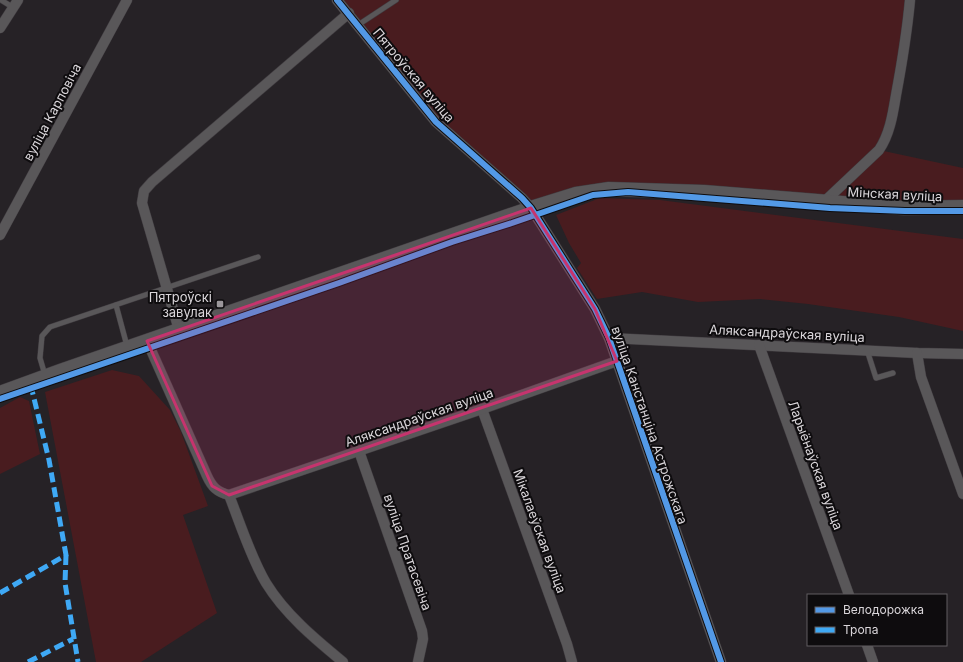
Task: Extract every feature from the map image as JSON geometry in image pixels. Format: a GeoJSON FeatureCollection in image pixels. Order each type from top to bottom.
{"type":"FeatureCollection","features":[{"type":"Feature","properties":{"kind":"main road","name":"Мінская вуліца"},"geometry":{"type":"LineString","coordinates":[[0,393],[45,376],[531,208],[576,194],[609,189],[704,192],[904,208],[963,207]]}},
{"type":"Feature","properties":{"kind":"street","name":"вуліца Карповіча"},"geometry":{"type":"LineString","coordinates":[[0,236],[127,0]]}},
{"type":"Feature","properties":{"kind":"street","name":"Пятроўская вуліца"},"geometry":{"type":"LineString","coordinates":[[337,0],[436,122],[522,198],[531,208]]}},
{"type":"Feature","properties":{"kind":"street"},"geometry":{"type":"LineString","coordinates":[[825,201],[879,150],[888,134],[904,52],[910,0]]}},
{"type":"Feature","properties":{"kind":"street"},"geometry":{"type":"LineString","coordinates":[[0,28],[16,4]]}},
{"type":"Feature","properties":{"kind":"street"},"geometry":{"type":"LineString","coordinates":[[179,330],[142,203],[147,186],[349,13]]}},
{"type":"Feature","properties":{"kind":"street","name":"вуліца Канстанціна Астрожскага"},"geometry":{"type":"LineString","coordinates":[[531,208],[588,298],[609,338],[721,662]]}},
{"type":"Feature","properties":{"kind":"street","name":"Аляксандраўская вуліца"},"geometry":{"type":"LineString","coordinates":[[609,338],[963,354]]}},
{"type":"Feature","properties":{"kind":"street"},"geometry":{"type":"LineString","coordinates":[[147,341],[207,476],[212,486],[218,492],[229,495],[259,570],[266,583],[278,600],[305,629],[343,662]]}},
{"type":"Feature","properties":{"kind":"street","name":"Ларыёнаўская вуліца"},"geometry":{"type":"LineString","coordinates":[[759,345],[849,594]]}},
{"type":"Feature","properties":{"kind":"street"},"geometry":{"type":"LineString","coordinates":[[917,353],[920,377],[963,494]]}},
{"type":"Feature","properties":{"kind":"street","name":"Аляксандраўская вуліца"},"geometry":{"type":"LineString","coordinates":[[229,495],[482,409],[617,361]]}},
{"type":"Feature","properties":{"kind":"street","name":"Мікалаеўская вуліца"},"geometry":{"type":"LineString","coordinates":[[482,409],[567,644],[572,662]]}},
{"type":"Feature","properties":{"kind":"street","name":"вуліца Пратасевіча"},"geometry":{"type":"LineString","coordinates":[[359,451],[422,631],[423,640],[418,662]]}},
{"type":"Feature","properties":{"kind":"street"},"geometry":{"type":"LineString","coordinates":[[867,646],[873,662]]}},
{"type":"Feature","properties":{"kind":"lane"},"geometry":{"type":"LineString","coordinates":[[1,0],[16,4]]}},
{"type":"Feature","properties":{"kind":"lane"},"geometry":{"type":"LineString","coordinates":[[358,26],[396,0]]}},
{"type":"Feature","properties":{"kind":"lane"},"geometry":{"type":"LineString","coordinates":[[45,376],[40,358],[42,336],[50,327],[258,257]]}},
{"type":"Feature","properties":{"kind":"lane"},"geometry":{"type":"LineString","coordinates":[[116,305],[128,348]]}},
{"type":"Feature","properties":{"kind":"lane"},"geometry":{"type":"LineString","coordinates":[[867,350],[876,378],[893,373]]}},
{"type":"Feature","properties":{"kind":"highlighted area"},"geometry":{"type":"Polygon","coordinates":[[[531,208],[595,309],[617,361],[229,495],[212,486],[147,341],[531,208]]]}},
{"type":"Feature","properties":{"kind":"shaded area"},"geometry":{"type":"Polygon","coordinates":[[[337,0],[910,0],[904,52],[879,150],[963,168],[963,207],[627,189],[531,208],[443,129],[337,0]]]}},
{"type":"Feature","properties":{"kind":"shaded area"},"geometry":{"type":"Polygon","coordinates":[[[600,198],[660,200],[963,239],[963,331],[899,317],[808,304],[760,299],[698,302],[642,292],[597,299],[577,268],[581,263],[569,243],[556,215],[600,198]]]}},
{"type":"Feature","properties":{"kind":"shaded area"},"geometry":{"type":"Polygon","coordinates":[[[112,370],[139,376],[170,410],[181,432],[208,506],[183,515],[217,613],[141,662],[96,662],[45,392],[112,370]]]}},
{"type":"Feature","properties":{"kind":"shaded area"},"geometry":{"type":"Polygon","coordinates":[[[20,397],[29,401],[40,454],[0,474],[0,408],[20,397]]]}},
{"type":"Feature","properties":{"kind":"marked path"},"geometry":{"type":"LineString","coordinates":[[0,593],[66,555],[49,460],[30,382]]}},
{"type":"Feature","properties":{"kind":"marked path"},"geometry":{"type":"LineString","coordinates":[[66,555],[65,583],[78,662]]}},
{"type":"Feature","properties":{"kind":"marked path"},"geometry":{"type":"LineString","coordinates":[[28,662],[73,639]]}},
{"type":"Feature","properties":{"kind":"cycle path"},"geometry":{"type":"LineString","coordinates":[[337,0],[436,122],[522,198],[531,208],[595,309],[609,338],[721,662]]}},
{"type":"Feature","properties":{"kind":"cycle path"},"geometry":{"type":"LineString","coordinates":[[0,399],[339,283],[452,242],[593,195],[628,192],[830,208],[905,211],[963,211]]}},
{"type":"Feature","properties":{"kind":"place","name":"Пятроўскі завулак"},"geometry":{"type":"Point","coordinates":[220,304]}}]}
